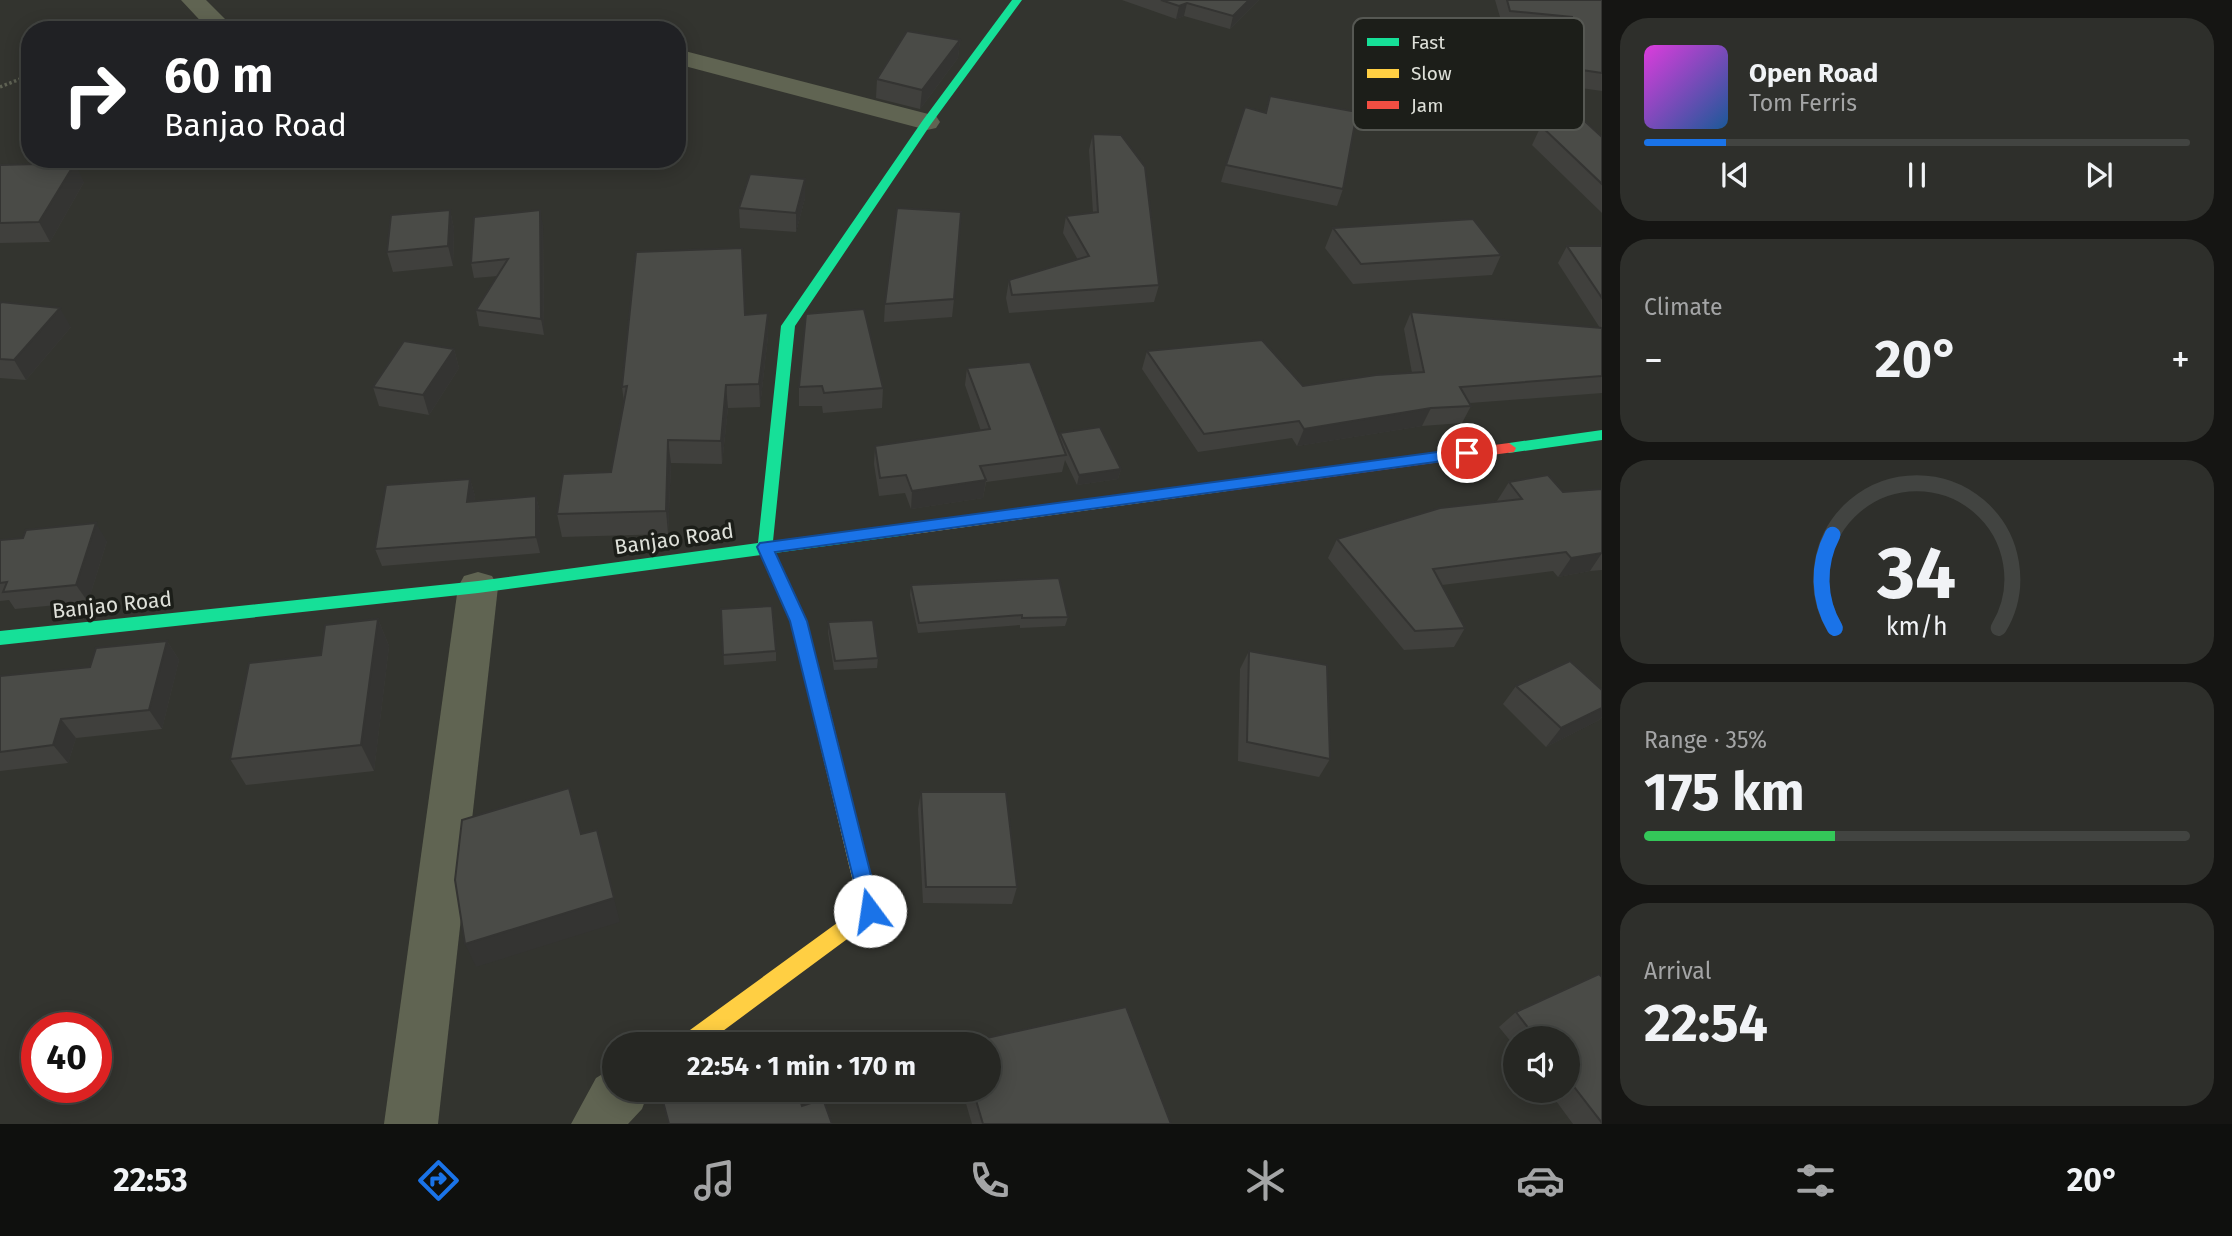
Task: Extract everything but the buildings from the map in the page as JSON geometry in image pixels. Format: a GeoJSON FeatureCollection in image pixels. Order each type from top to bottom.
{"type":"FeatureCollection","features":[{"type":"Feature","properties":{"kind":"street"},"geometry":{"type":"LineString","coordinates":[[193,0],[214,21]]}},
{"type":"Feature","properties":{"kind":"street"},"geometry":{"type":"LineString","coordinates":[[704,1032],[870,911],[799,621],[765,547],[788,326],[927,122],[1017,0]]}},
{"type":"Feature","properties":{"kind":"street"},"geometry":{"type":"LineString","coordinates":[[686,58],[927,122]]}},
{"type":"Feature","properties":{"kind":"street","name":"Banjao Road"},"geometry":{"type":"LineString","coordinates":[[0,638],[478,587],[1602,435]]}},
{"type":"Feature","properties":{"kind":"street"},"geometry":{"type":"LineString","coordinates":[[411,1124],[478,587]]}},
{"type":"Feature","properties":{"kind":"street"},"geometry":{"type":"LineString","coordinates":[[598,1124],[612,1102]]}},
{"type":"Feature","properties":{"kind":"path"},"geometry":{"type":"LineString","coordinates":[[0,87],[21,79]]}},
{"type":"Feature","properties":{"kind":"traffic: fast"},"geometry":{"type":"LineString","coordinates":[[818,699],[799,621],[765,547],[788,326],[927,122],[1017,0]]}},
{"type":"Feature","properties":{"kind":"traffic: fast"},"geometry":{"type":"LineString","coordinates":[[1509,448],[1602,435]]}},
{"type":"Feature","properties":{"kind":"traffic: fast"},"geometry":{"type":"LineString","coordinates":[[0,638],[478,587],[907,529]]}},
{"type":"Feature","properties":{"kind":"traffic: slow"},"geometry":{"type":"LineString","coordinates":[[907,529],[1227,486]]}},
{"type":"Feature","properties":{"kind":"traffic: slow"},"geometry":{"type":"LineString","coordinates":[[704,1032],[870,911],[818,699]]}},
{"type":"Feature","properties":{"kind":"traffic: jam"},"geometry":{"type":"LineString","coordinates":[[1227,486],[1509,448]]}},
{"type":"Feature","properties":{"kind":"route"},"geometry":{"type":"LineString","coordinates":[[870,911],[799,621],[765,547],[1467,453]]}}]}
